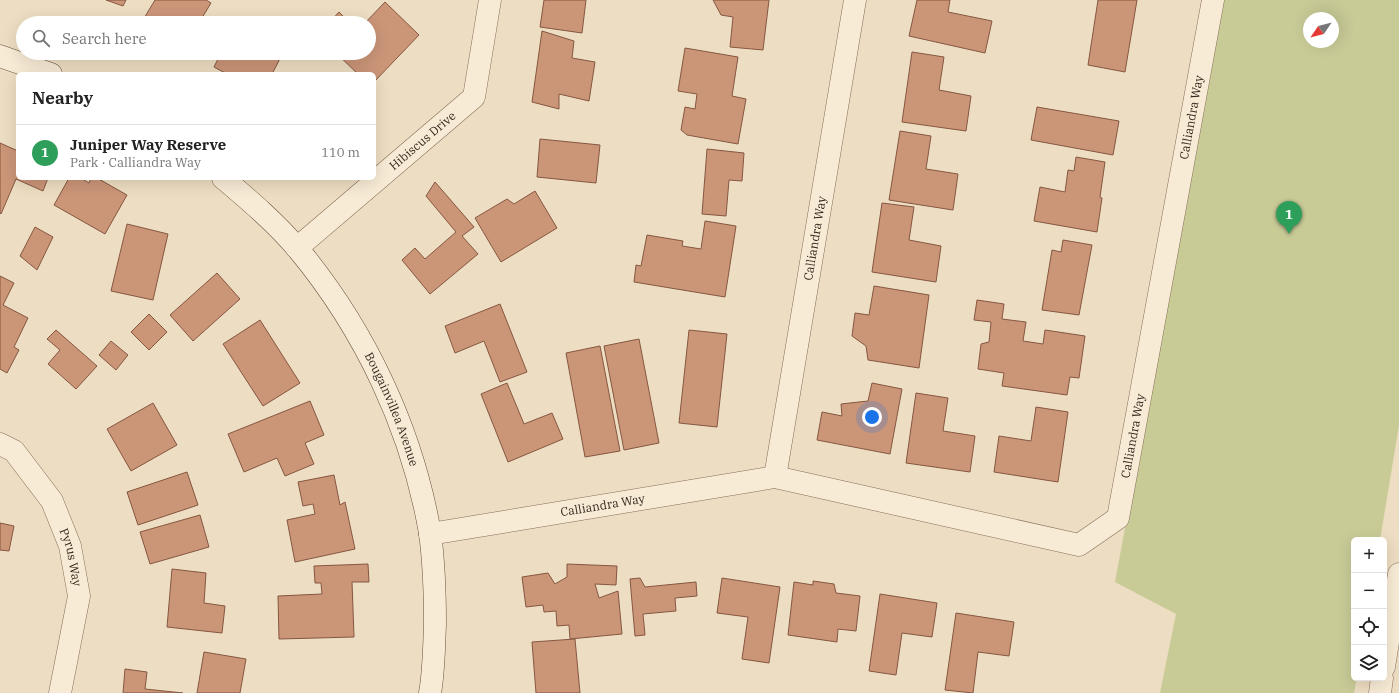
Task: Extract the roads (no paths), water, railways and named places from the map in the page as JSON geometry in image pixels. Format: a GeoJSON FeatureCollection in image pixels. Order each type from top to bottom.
{"type":"FeatureCollection","features":[{"type":"Feature","properties":{"kind":"street","name":"Hibiscus Drive"},"geometry":{"type":"LineString","coordinates":[[297,248],[474,97],[490,0]]}},
{"type":"Feature","properties":{"kind":"street","name":"Calliandra Way"},"geometry":{"type":"LineString","coordinates":[[775,477],[855,0]]}},
{"type":"Feature","properties":{"kind":"street","name":"Calliandra Way"},"geometry":{"type":"LineString","coordinates":[[430,534],[775,477],[1079,546],[1118,518],[1213,0]]}},
{"type":"Feature","properties":{"kind":"street"},"geometry":{"type":"LineString","coordinates":[[0,56],[45,72]]}},
{"type":"Feature","properties":{"kind":"street","name":"Bougainvillea Avenue"},"geometry":{"type":"LineString","coordinates":[[226,180],[297,248],[327,288],[348,319],[368,353],[402,429],[412,460],[430,534],[435,611],[430,693]]}},
{"type":"Feature","properties":{"kind":"street","name":"Pyrus Way"},"geometry":{"type":"LineString","coordinates":[[0,444],[14,451],[52,501],[70,546],[79,596],[60,693]]}},
{"type":"Feature","properties":{"kind":"street"},"geometry":{"type":"LineString","coordinates":[[1387,648],[1399,574]]}},
{"type":"Feature","properties":{"kind":"street"},"geometry":{"type":"LineString","coordinates":[[1380,693],[1382,681]]}},
{"type":"Feature","properties":{"kind":"place","name":"Juniper Way Reserve"},"geometry":{"type":"Point","coordinates":[1289,234]}}]}
